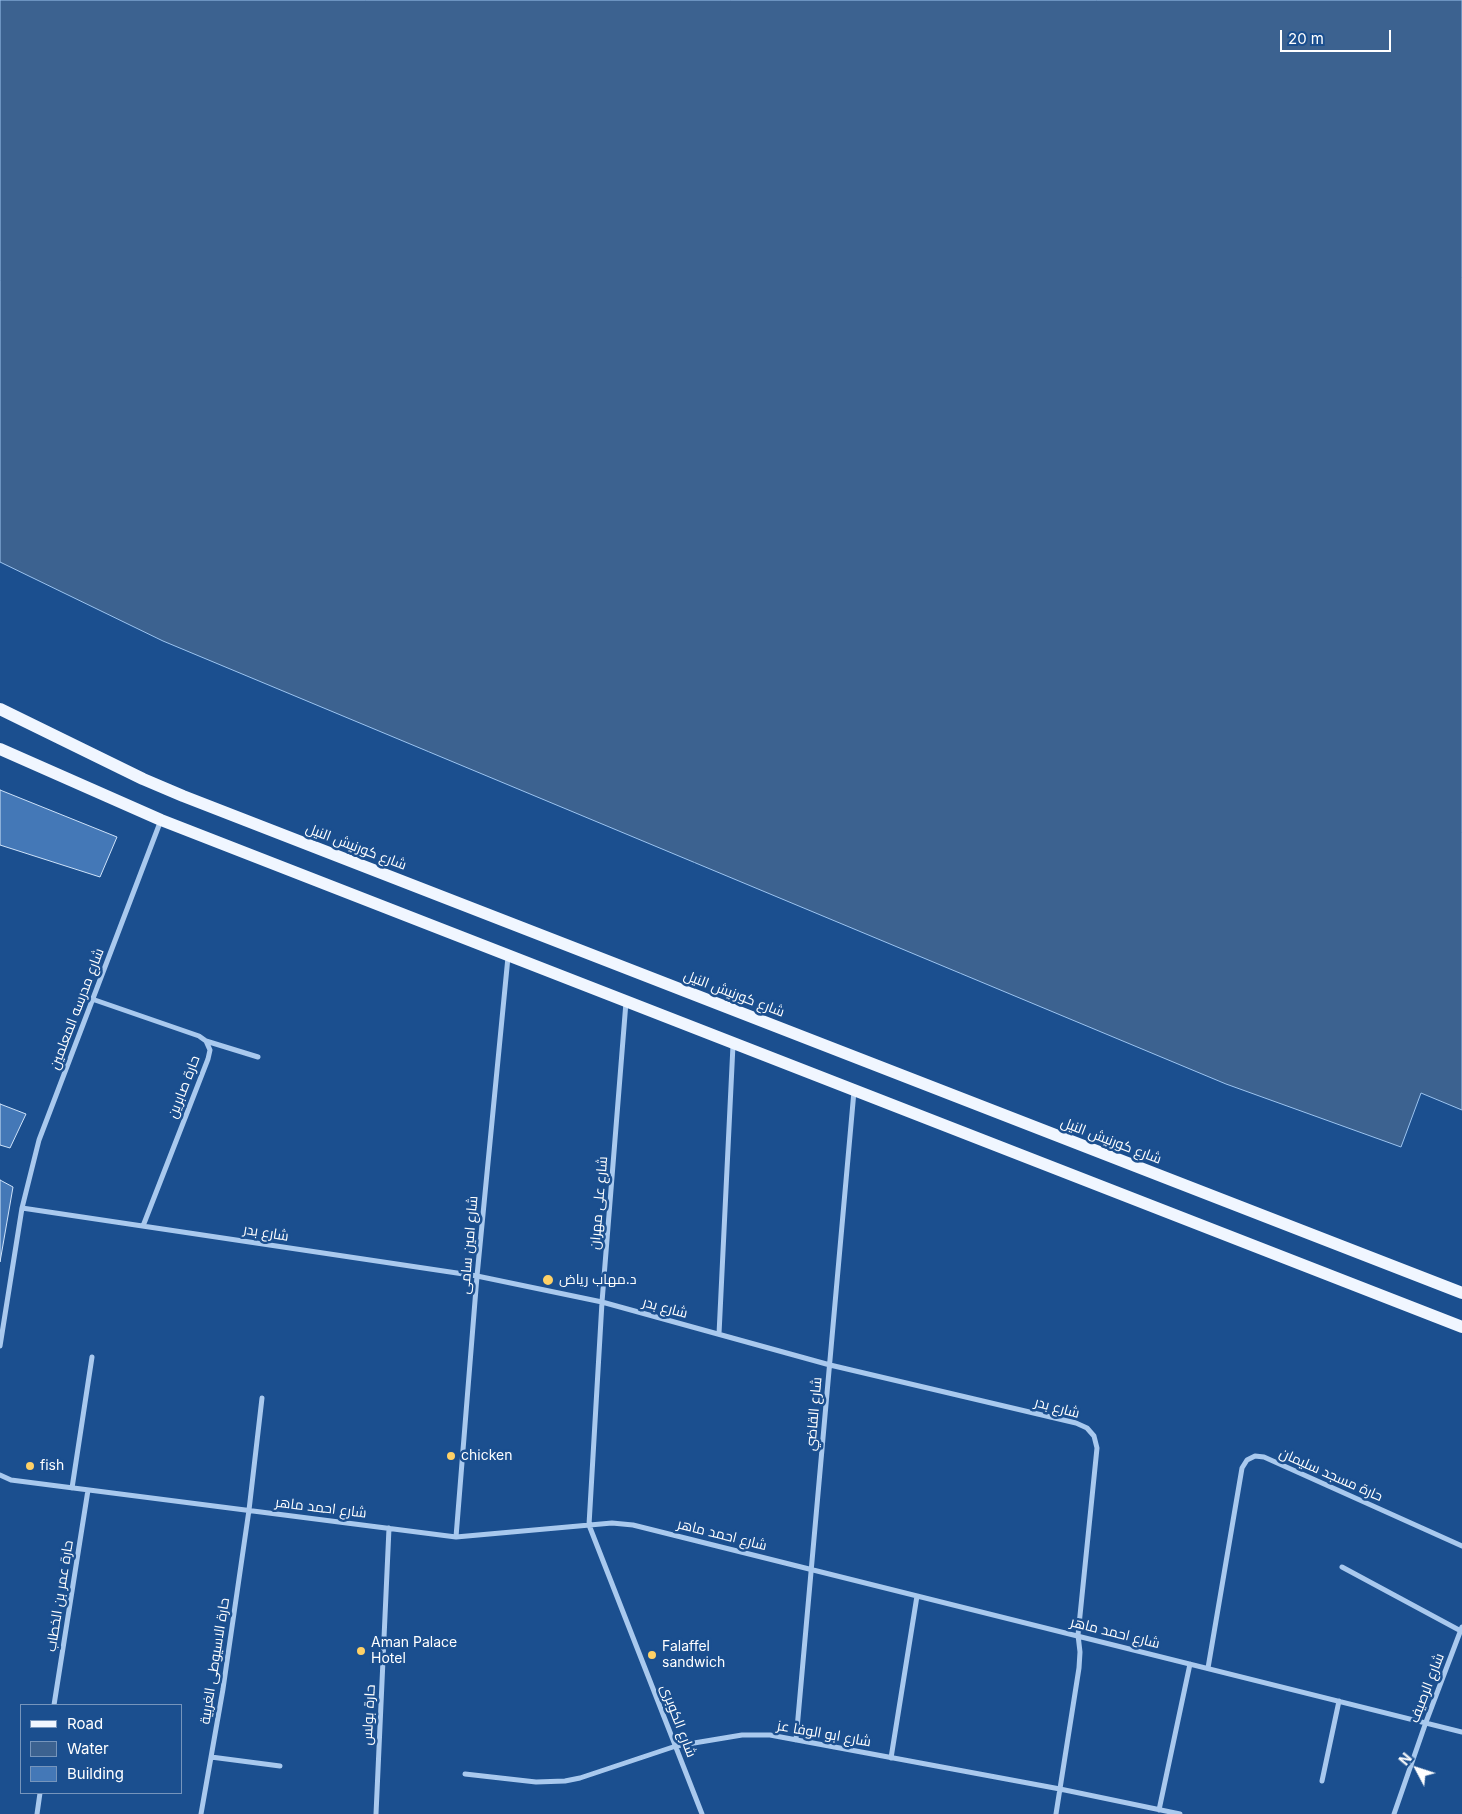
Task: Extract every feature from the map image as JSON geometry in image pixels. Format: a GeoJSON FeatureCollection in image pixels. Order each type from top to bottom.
{"type":"FeatureCollection","features":[{"type":"Feature","properties":{"kind":"main road","name":"شارع كورنيش النيل"},"geometry":{"type":"LineString","coordinates":[[0,709],[183,796],[1462,1293]]}},
{"type":"Feature","properties":{"kind":"main road"},"geometry":{"type":"LineString","coordinates":[[0,749],[161,820],[1462,1327]]}},
{"type":"Feature","properties":{"kind":"street","name":"شارع مدرسه المعلمين"},"geometry":{"type":"LineString","coordinates":[[22,1208],[39,1140],[161,820]]}},
{"type":"Feature","properties":{"kind":"street","name":"شارع امين سامى"},"geometry":{"type":"LineString","coordinates":[[456,1537],[477,1276],[509,956]]}},
{"type":"Feature","properties":{"kind":"street","name":"حارة صابرين"},"geometry":{"type":"LineString","coordinates":[[92,999],[199,1036],[206,1041],[210,1050],[143,1226]]}},
{"type":"Feature","properties":{"kind":"street","name":"شارع على مهران"},"geometry":{"type":"LineString","coordinates":[[589,1525],[602,1302],[626,1002]]}},
{"type":"Feature","properties":{"kind":"street"},"geometry":{"type":"LineString","coordinates":[[206,1041],[258,1058]]}},
{"type":"Feature","properties":{"kind":"street"},"geometry":{"type":"LineString","coordinates":[[719,1334],[733,1043]]}},
{"type":"Feature","properties":{"kind":"street","name":"شارع القاضي"},"geometry":{"type":"LineString","coordinates":[[796,1740],[854,1090]]}},
{"type":"Feature","properties":{"kind":"street","name":"شارع بدر"},"geometry":{"type":"LineString","coordinates":[[22,1208],[477,1276],[602,1302],[830,1365],[1076,1423],[1087,1428],[1094,1436],[1097,1448],[1078,1635],[1079,1668],[1056,1814]]}},
{"type":"Feature","properties":{"kind":"street"},"geometry":{"type":"LineString","coordinates":[[0,1346],[22,1208]]}},
{"type":"Feature","properties":{"kind":"street"},"geometry":{"type":"LineString","coordinates":[[72,1488],[92,1357]]}},
{"type":"Feature","properties":{"kind":"street","name":"حارة الاسيوطى الغربية"},"geometry":{"type":"LineString","coordinates":[[201,1814],[223,1690],[249,1510],[262,1398]]}},
{"type":"Feature","properties":{"kind":"street","name":"حارة مسجد سليمان"},"geometry":{"type":"LineString","coordinates":[[1208,1668],[1242,1468],[1247,1460],[1255,1456],[1264,1457],[1462,1546]]}},
{"type":"Feature","properties":{"kind":"street","name":"شارع احمد ماهر"},"geometry":{"type":"LineString","coordinates":[[0,1475],[11,1480],[456,1537],[612,1523],[633,1525],[1462,1732]]}},
{"type":"Feature","properties":{"kind":"street","name":"حارة عمر بن الخطاب"},"geometry":{"type":"LineString","coordinates":[[54,1704],[88,1490]]}},
{"type":"Feature","properties":{"kind":"street","name":"شارع الكوبرى"},"geometry":{"type":"LineString","coordinates":[[589,1525],[702,1814]]}},
{"type":"Feature","properties":{"kind":"street","name":"حارة بولس"},"geometry":{"type":"LineString","coordinates":[[376,1814],[389,1528]]}},
{"type":"Feature","properties":{"kind":"street"},"geometry":{"type":"LineString","coordinates":[[1342,1567],[1461,1629]]}},
{"type":"Feature","properties":{"kind":"street"},"geometry":{"type":"LineString","coordinates":[[892,1758],[917,1596]]}},
{"type":"Feature","properties":{"kind":"street","name":"شارع الرصيف"},"geometry":{"type":"LineString","coordinates":[[1394,1814],[1461,1629]]}},
{"type":"Feature","properties":{"kind":"street"},"geometry":{"type":"LineString","coordinates":[[1159,1810],[1190,1664]]}},
{"type":"Feature","properties":{"kind":"street"},"geometry":{"type":"LineString","coordinates":[[1322,1781],[1339,1700]]}},
{"type":"Feature","properties":{"kind":"street","name":"شارع ابو الوفا عز"},"geometry":{"type":"LineString","coordinates":[[464,1774],[536,1782],[565,1781],[580,1778],[676,1746],[742,1735],[770,1735],[1060,1789],[1180,1814]]}},
{"type":"Feature","properties":{"kind":"street"},"geometry":{"type":"LineString","coordinates":[[211,1757],[280,1766]]}},
{"type":"Feature","properties":{"kind":"street"},"geometry":{"type":"LineString","coordinates":[[37,1814],[40,1794]]}},
{"type":"Feature","properties":{"kind":"street"},"geometry":{"type":"LineString","coordinates":[[1148,1808],[1148,1814]]}},
{"type":"Feature","properties":{"kind":"water"},"geometry":{"type":"Polygon","coordinates":[[[0,0],[1462,0],[1462,1110],[1421,1093],[1401,1147],[1226,1084],[163,641],[0,562],[0,0]]]}},
{"type":"Feature","properties":{"kind":"building"},"geometry":{"type":"Polygon","coordinates":[[[0,790],[117,837],[100,877],[0,845],[0,790]]]}},
{"type":"Feature","properties":{"kind":"building"},"geometry":{"type":"Polygon","coordinates":[[[0,1104],[26,1114],[10,1148],[0,1145],[0,1104]]]}},
{"type":"Feature","properties":{"kind":"building"},"geometry":{"type":"Polygon","coordinates":[[[0,1180],[13,1187],[0,1262],[0,1180]]]}},
{"type":"Feature","properties":{"kind":"place","name":"د.مهاب رياض"},"geometry":{"type":"Point","coordinates":[548,1280]}},
{"type":"Feature","properties":{"kind":"place","name":"chicken"},"geometry":{"type":"Point","coordinates":[451,1456]}},
{"type":"Feature","properties":{"kind":"place","name":"fish"},"geometry":{"type":"Point","coordinates":[30,1466]}},
{"type":"Feature","properties":{"kind":"place","name":"Aman Palace Hotel"},"geometry":{"type":"Point","coordinates":[361,1651]}},
{"type":"Feature","properties":{"kind":"place","name":"Falaffel sandwich"},"geometry":{"type":"Point","coordinates":[652,1655]}}]}
